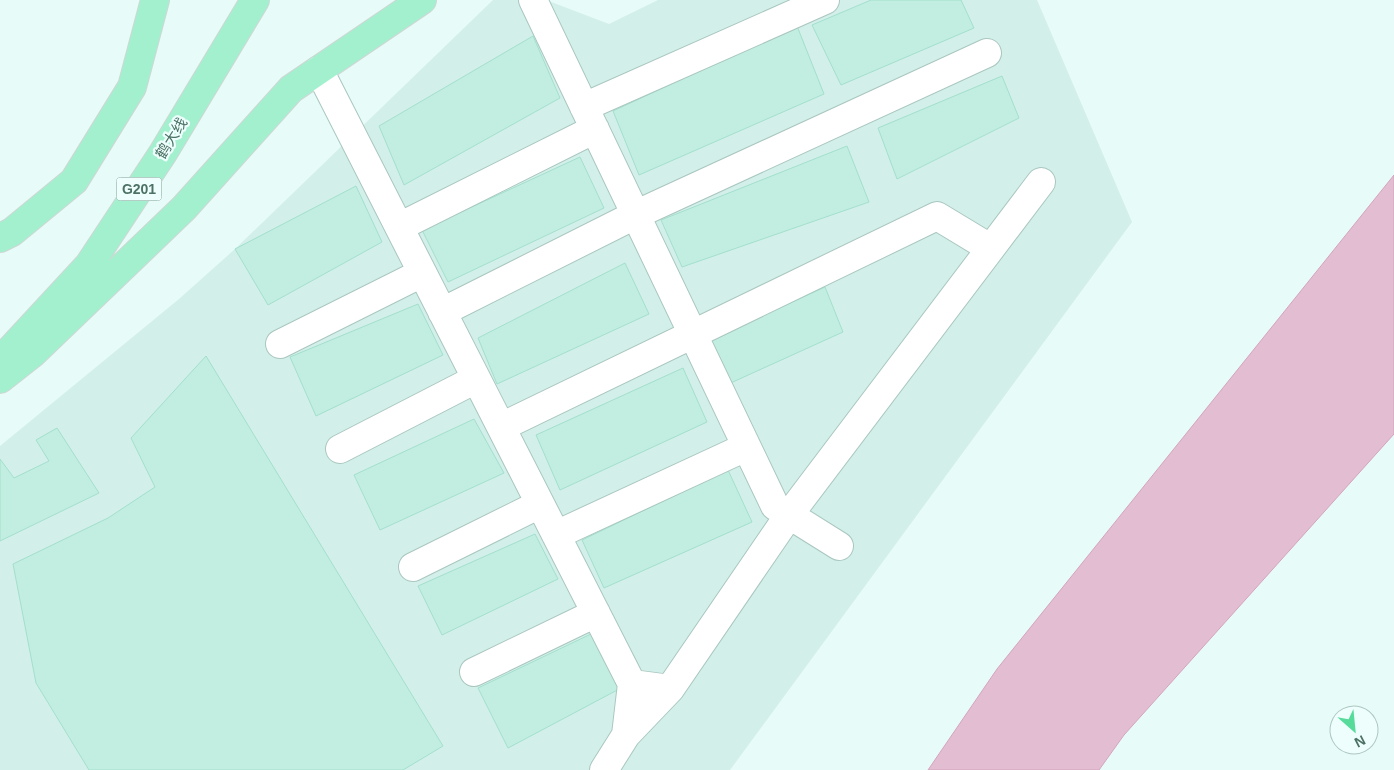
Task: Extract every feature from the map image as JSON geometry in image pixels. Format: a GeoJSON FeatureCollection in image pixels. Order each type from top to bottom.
{"type":"FeatureCollection","features":[{"type":"Feature","properties":{"kind":"highway"},"geometry":{"type":"LineString","coordinates":[[0,238],[12,232],[74,181],[132,87],[155,0]]}},
{"type":"Feature","properties":{"kind":"highway","name":"鹤大线"},"geometry":{"type":"LineString","coordinates":[[0,361],[89,265],[163,153],[255,0]]}},
{"type":"Feature","properties":{"kind":"highway"},"geometry":{"type":"LineString","coordinates":[[0,380],[33,353],[184,208],[291,89],[422,0]]}},
{"type":"Feature","properties":{"kind":"street"},"geometry":{"type":"LineString","coordinates":[[533,0],[775,506],[839,546]]}},
{"type":"Feature","properties":{"kind":"street"},"geometry":{"type":"LineString","coordinates":[[399,227],[589,118],[826,0]]}},
{"type":"Feature","properties":{"kind":"street"},"geometry":{"type":"LineString","coordinates":[[442,312],[636,215],[987,53]]}},
{"type":"Feature","properties":{"kind":"street"},"geometry":{"type":"LineString","coordinates":[[319,70],[632,684],[626,735]]}},
{"type":"Feature","properties":{"kind":"street"},"geometry":{"type":"LineString","coordinates":[[604,770],[626,735],[670,689],[789,515],[1041,182]]}},
{"type":"Feature","properties":{"kind":"street"},"geometry":{"type":"LineString","coordinates":[[501,427],[937,216],[990,248]]}},
{"type":"Feature","properties":{"kind":"street"},"geometry":{"type":"LineString","coordinates":[[280,344],[422,273]]}},
{"type":"Feature","properties":{"kind":"street"},"geometry":{"type":"LineString","coordinates":[[340,449],[476,379]]}},
{"type":"Feature","properties":{"kind":"street"},"geometry":{"type":"LineString","coordinates":[[556,535],[746,447]]}},
{"type":"Feature","properties":{"kind":"street"},"geometry":{"type":"LineString","coordinates":[[413,567],[540,504]]}},
{"type":"Feature","properties":{"kind":"street"},"geometry":{"type":"LineString","coordinates":[[474,672],[596,613]]}},
{"type":"Feature","properties":{"kind":"street"},"geometry":{"type":"LineString","coordinates":[[632,684],[670,689]]}},
{"type":"Feature","properties":{"kind":"shaded area"},"geometry":{"type":"Polygon","coordinates":[[[493,0],[546,0],[609,24],[658,0],[1037,0],[1132,222],[730,770],[0,770],[0,446],[179,299],[235,249],[493,0]]]}},
{"type":"Feature","properties":{"kind":"shaded area"},"geometry":{"type":"Polygon","coordinates":[[[1394,175],[1394,434],[1124,735],[1099,770],[928,770],[997,669],[1394,175]]]}},
{"type":"Feature","properties":{"kind":"building"},"geometry":{"type":"Polygon","coordinates":[[[871,0],[961,0],[974,28],[841,85],[812,25],[871,0]]]}},
{"type":"Feature","properties":{"kind":"building"},"geometry":{"type":"Polygon","coordinates":[[[797,26],[824,94],[639,175],[613,111],[797,26]]]}},
{"type":"Feature","properties":{"kind":"building"},"geometry":{"type":"Polygon","coordinates":[[[533,36],[560,98],[404,185],[379,126],[533,36]]]}},
{"type":"Feature","properties":{"kind":"building"},"geometry":{"type":"Polygon","coordinates":[[[1002,76],[1019,118],[897,179],[878,128],[1002,76]]]}},
{"type":"Feature","properties":{"kind":"building"},"geometry":{"type":"Polygon","coordinates":[[[847,146],[869,202],[682,267],[661,220],[847,146]]]}},
{"type":"Feature","properties":{"kind":"building"},"geometry":{"type":"Polygon","coordinates":[[[580,157],[604,208],[448,282],[422,230],[580,157]]]}},
{"type":"Feature","properties":{"kind":"building"},"geometry":{"type":"Polygon","coordinates":[[[356,186],[382,242],[268,305],[235,249],[356,186]]]}},
{"type":"Feature","properties":{"kind":"building"},"geometry":{"type":"Polygon","coordinates":[[[625,263],[649,314],[497,384],[478,338],[625,263]]]}},
{"type":"Feature","properties":{"kind":"building"},"geometry":{"type":"Polygon","coordinates":[[[825,287],[843,332],[724,386],[708,341],[825,287]]]}},
{"type":"Feature","properties":{"kind":"building"},"geometry":{"type":"Polygon","coordinates":[[[418,304],[443,355],[316,416],[290,357],[418,304]]]}},
{"type":"Feature","properties":{"kind":"building"},"geometry":{"type":"Polygon","coordinates":[[[206,356],[443,746],[403,770],[89,770],[36,683],[13,564],[108,518],[155,487],[131,438],[206,356]]]}},
{"type":"Feature","properties":{"kind":"building"},"geometry":{"type":"Polygon","coordinates":[[[683,368],[707,422],[560,490],[536,435],[683,368]]]}},
{"type":"Feature","properties":{"kind":"building"},"geometry":{"type":"Polygon","coordinates":[[[474,419],[504,473],[380,530],[354,475],[474,419]]]}},
{"type":"Feature","properties":{"kind":"building"},"geometry":{"type":"Polygon","coordinates":[[[57,428],[99,493],[0,541],[0,459],[14,478],[49,461],[36,440],[57,428]]]}},
{"type":"Feature","properties":{"kind":"building"},"geometry":{"type":"Polygon","coordinates":[[[728,470],[752,522],[604,588],[582,540],[728,470]]]}},
{"type":"Feature","properties":{"kind":"building"},"geometry":{"type":"Polygon","coordinates":[[[535,534],[558,579],[442,635],[418,586],[535,534]]]}},
{"type":"Feature","properties":{"kind":"building"},"geometry":{"type":"Polygon","coordinates":[[[593,633],[623,687],[508,748],[478,688],[593,633]]]}}]}
